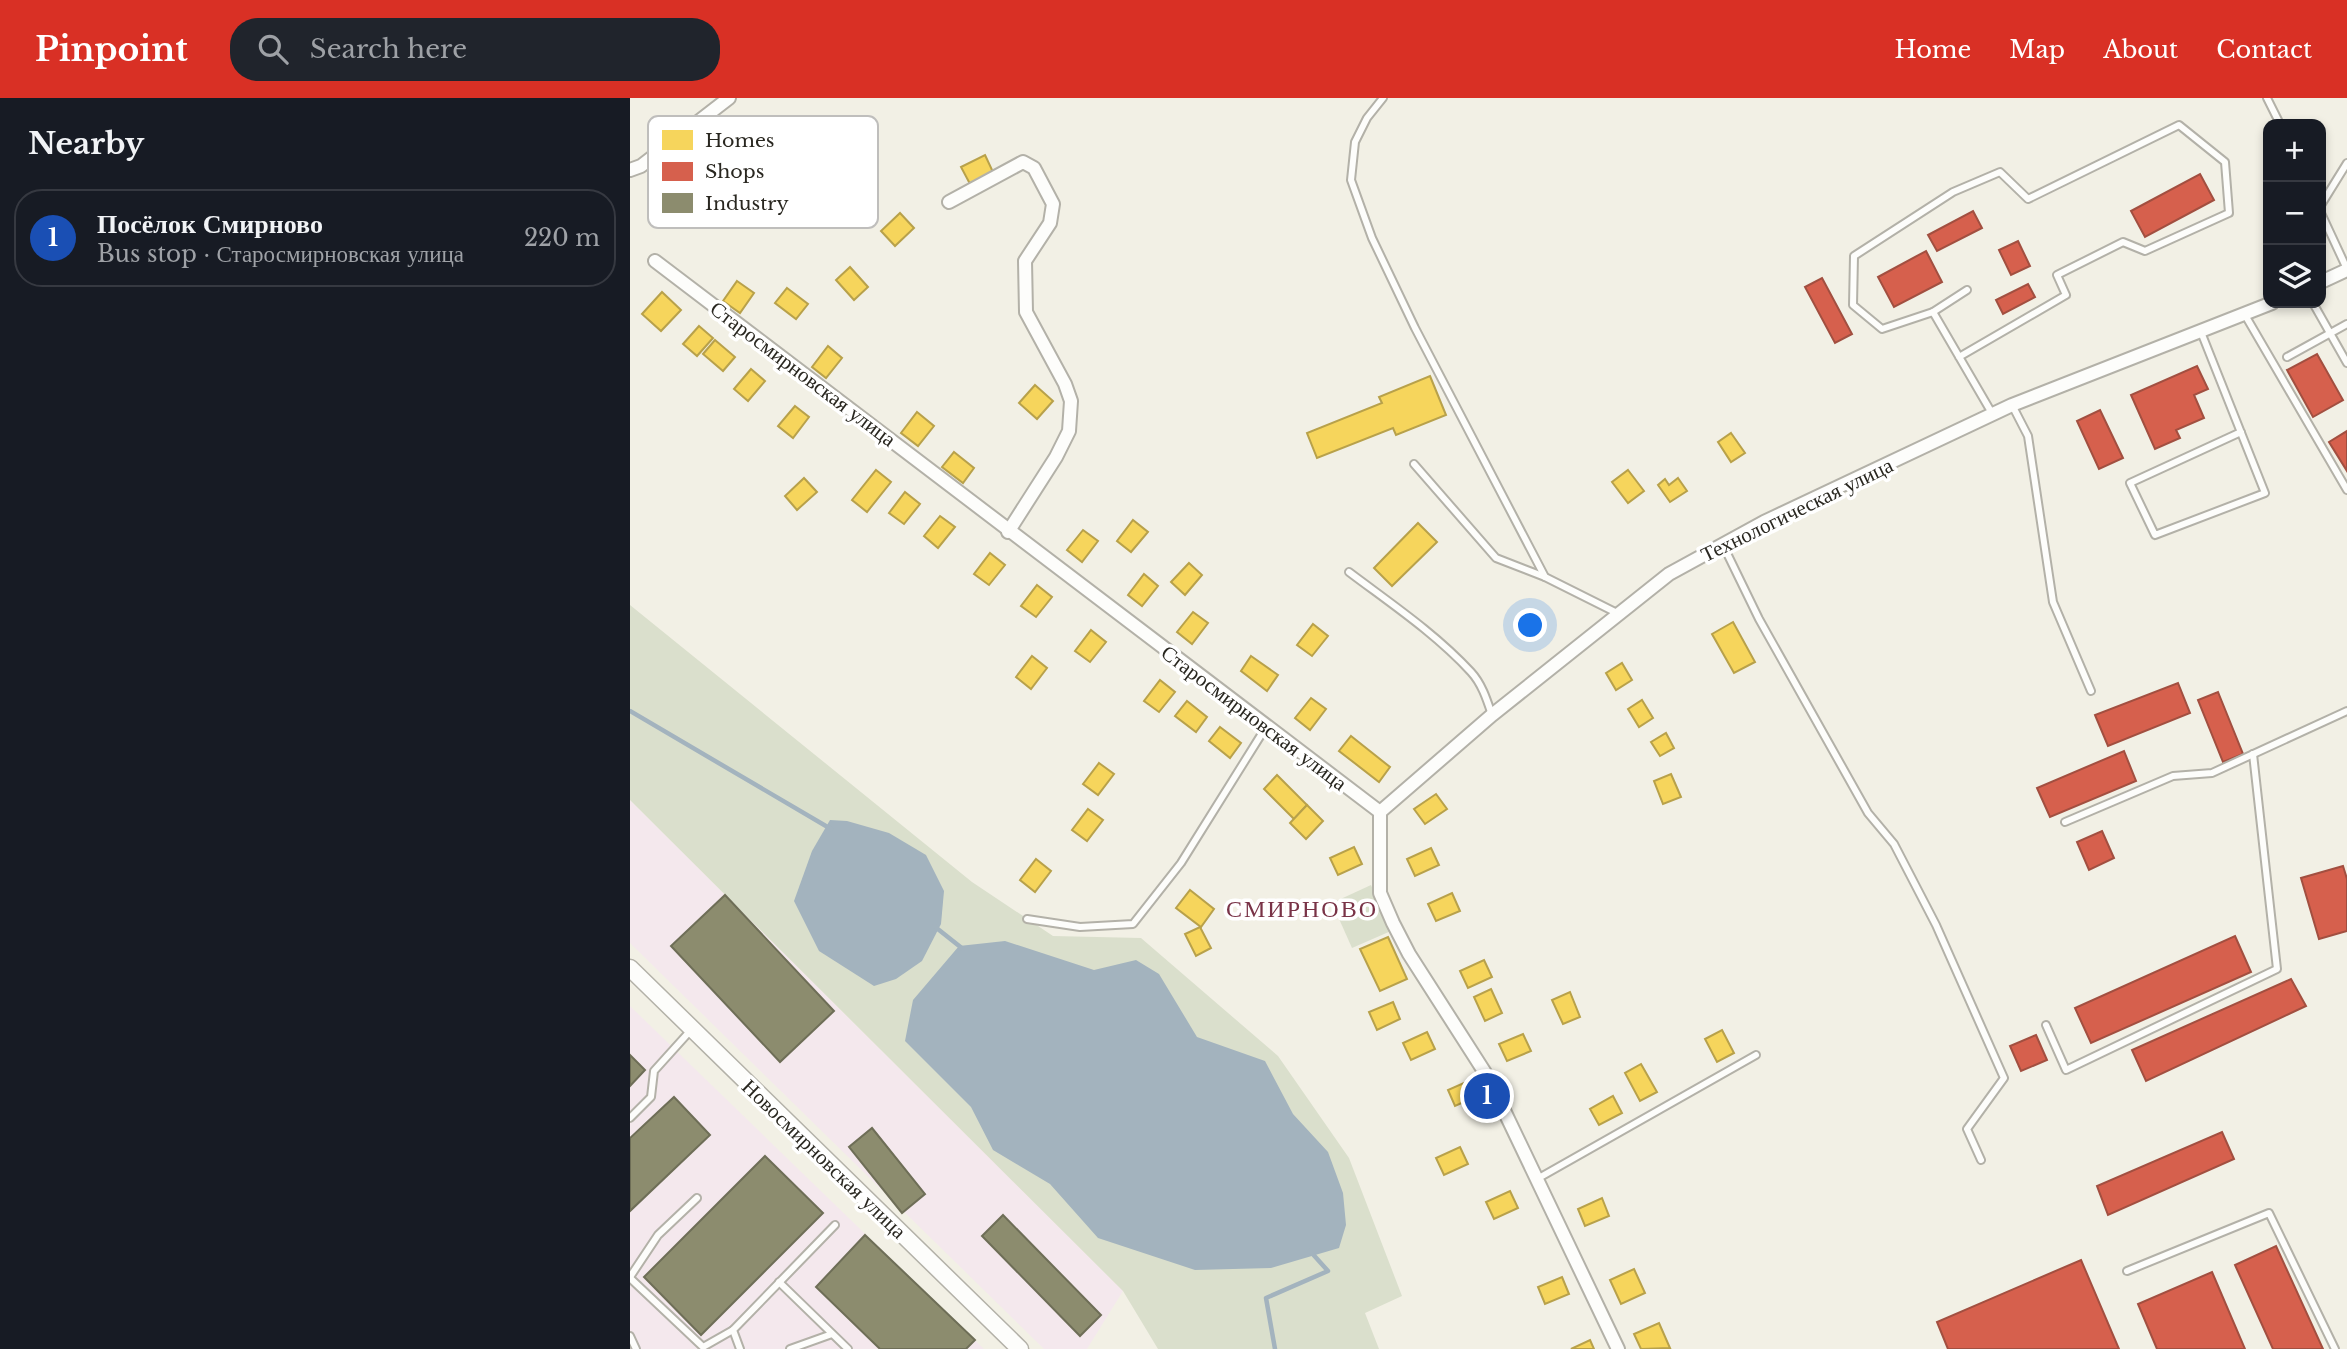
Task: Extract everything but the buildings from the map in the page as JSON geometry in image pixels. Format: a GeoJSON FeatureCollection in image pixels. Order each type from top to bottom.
{"type":"FeatureCollection","features":[{"type":"Feature","properties":{"kind":"street"},"geometry":{"type":"LineString","coordinates":[[706,116],[729,98]]}},
{"type":"Feature","properties":{"kind":"street"},"geometry":{"type":"LineString","coordinates":[[630,170],[648,161]]}},
{"type":"Feature","properties":{"kind":"street"},"geometry":{"type":"LineString","coordinates":[[949,202],[1023,162],[1034,168],[1053,204],[1050,223],[1024,261],[1026,312],[1071,401],[1069,430],[1056,457],[1008,532]]}},
{"type":"Feature","properties":{"kind":"street","name":"Старосмирновская улица"},"geometry":{"type":"LineString","coordinates":[[655,261],[1008,532],[1380,812]]}},
{"type":"Feature","properties":{"kind":"street"},"geometry":{"type":"LineString","coordinates":[[2326,280],[2347,270]]}},
{"type":"Feature","properties":{"kind":"street","name":"Технологическая улица"},"geometry":{"type":"LineString","coordinates":[[1380,812],[1492,715],[1669,574],[1764,523],[2012,405],[2263,307]]}},
{"type":"Feature","properties":{"kind":"street"},"geometry":{"type":"LineString","coordinates":[[1380,812],[1380,893],[1393,923],[1409,954],[1489,1079],[1618,1349]]}},
{"type":"Feature","properties":{"kind":"street","name":"Новосмирновская улица"},"geometry":{"type":"LineString","coordinates":[[630,968],[1020,1349]]}},
{"type":"Feature","properties":{"kind":"lane"},"geometry":{"type":"LineString","coordinates":[[1382,98],[1367,118],[1355,142],[1350,180],[1373,238],[1410,317],[1545,577]]}},
{"type":"Feature","properties":{"kind":"lane"},"geometry":{"type":"LineString","coordinates":[[2267,98],[2278,119]]}},
{"type":"Feature","properties":{"kind":"lane"},"geometry":{"type":"LineString","coordinates":[[1959,356],[2066,295],[2057,275],[2123,242],[2146,251],[2229,213],[2225,162],[2179,125],[2028,199],[2000,172],[1953,192],[1854,256],[1853,305],[1882,329],[1933,312],[1967,290]]}},
{"type":"Feature","properties":{"kind":"lane"},"geometry":{"type":"LineString","coordinates":[[2326,197],[2347,163]]}},
{"type":"Feature","properties":{"kind":"lane"},"geometry":{"type":"LineString","coordinates":[[2326,224],[2347,270]]}},
{"type":"Feature","properties":{"kind":"lane"},"geometry":{"type":"LineString","coordinates":[[2316,308],[2347,363]]}},
{"type":"Feature","properties":{"kind":"lane"},"geometry":{"type":"LineString","coordinates":[[1933,312],[1993,415]]}},
{"type":"Feature","properties":{"kind":"lane"},"geometry":{"type":"LineString","coordinates":[[2245,315],[2347,490]]}},
{"type":"Feature","properties":{"kind":"lane"},"geometry":{"type":"LineString","coordinates":[[2287,357],[2347,324]]}},
{"type":"Feature","properties":{"kind":"lane"},"geometry":{"type":"LineString","coordinates":[[2201,332],[2241,432],[2265,494],[2155,536],[2130,483],[2241,432]]}},
{"type":"Feature","properties":{"kind":"lane"},"geometry":{"type":"LineString","coordinates":[[2012,405],[2028,436],[2053,602],[2091,691]]}},
{"type":"Feature","properties":{"kind":"lane"},"geometry":{"type":"LineString","coordinates":[[1414,464],[1496,558],[1545,577],[1620,615]]}},
{"type":"Feature","properties":{"kind":"lane"},"geometry":{"type":"LineString","coordinates":[[1723,545],[1759,620],[1868,813],[1894,844],[1936,925],[2004,1078],[1967,1129],[1981,1160]]}},
{"type":"Feature","properties":{"kind":"lane"},"geometry":{"type":"LineString","coordinates":[[1349,572],[1433,637],[1472,673],[1486,695],[1492,715]]}},
{"type":"Feature","properties":{"kind":"lane"},"geometry":{"type":"LineString","coordinates":[[2065,822],[2174,776],[2213,773],[2347,711]]}},
{"type":"Feature","properties":{"kind":"lane"},"geometry":{"type":"LineString","coordinates":[[1027,919],[1080,927],[1133,925],[1181,863],[1266,727]]}},
{"type":"Feature","properties":{"kind":"lane"},"geometry":{"type":"LineString","coordinates":[[2046,1025],[2066,1070],[2277,969],[2253,754]]}},
{"type":"Feature","properties":{"kind":"lane"},"geometry":{"type":"LineString","coordinates":[[630,1118],[651,1097],[654,1071],[691,1030]]}},
{"type":"Feature","properties":{"kind":"lane"},"geometry":{"type":"LineString","coordinates":[[1537,1179],[1756,1055]]}},
{"type":"Feature","properties":{"kind":"lane"},"geometry":{"type":"LineString","coordinates":[[697,1198],[658,1236],[630,1277],[703,1347],[733,1330],[835,1225]]}},
{"type":"Feature","properties":{"kind":"lane"},"geometry":{"type":"LineString","coordinates":[[2127,1271],[2269,1213],[2335,1349]]}},
{"type":"Feature","properties":{"kind":"lane"},"geometry":{"type":"LineString","coordinates":[[779,1282],[848,1349]]}},
{"type":"Feature","properties":{"kind":"lane"},"geometry":{"type":"LineString","coordinates":[[733,1330],[740,1349]]}},
{"type":"Feature","properties":{"kind":"lane"},"geometry":{"type":"LineString","coordinates":[[790,1349],[832,1334]]}},
{"type":"Feature","properties":{"kind":"lane"},"geometry":{"type":"LineString","coordinates":[[630,1336],[636,1349]]}},
{"type":"Feature","properties":{"kind":"shaded area"},"geometry":{"type":"Polygon","coordinates":[[[630,800],[1123,1291],[1087,1349],[1044,1349],[630,943],[630,800]]]}},
{"type":"Feature","properties":{"kind":"shaded area"},"geometry":{"type":"Polygon","coordinates":[[[630,1006],[984,1349],[630,1349],[630,1006]]]}},
{"type":"Feature","properties":{"kind":"green space"},"geometry":{"type":"Polygon","coordinates":[[[630,605],[972,882],[1053,936],[1141,938],[1278,1056],[1349,1158],[1402,1296],[1365,1313],[1379,1349],[1158,1349],[1123,1291],[630,800],[630,605]]]}},
{"type":"Feature","properties":{"kind":"green space"},"geometry":{"type":"Polygon","coordinates":[[[1371,885],[1391,931],[1352,948],[1332,903],[1371,885]]]}},
{"type":"Feature","properties":{"kind":"water"},"geometry":{"type":"Polygon","coordinates":[[[830,820],[847,821],[889,833],[926,855],[944,891],[941,924],[922,961],[896,979],[874,986],[819,951],[794,901],[812,851],[830,820]]]}},
{"type":"Feature","properties":{"kind":"water"},"geometry":{"type":"Polygon","coordinates":[[[1005,941],[1094,970],[1136,960],[1159,974],[1197,1037],[1265,1061],[1293,1114],[1328,1152],[1343,1193],[1346,1225],[1339,1248],[1271,1268],[1195,1270],[1098,1238],[1050,1184],[993,1150],[971,1107],[905,1041],[913,1000],[959,946],[1005,941]]]}},
{"type":"Feature","properties":{"kind":"waterway"},"geometry":{"type":"LineString","coordinates":[[630,711],[831,829]]}},
{"type":"Feature","properties":{"kind":"waterway"},"geometry":{"type":"LineString","coordinates":[[934,926],[963,949]]}},
{"type":"Feature","properties":{"kind":"waterway"},"geometry":{"type":"LineString","coordinates":[[1275,1349],[1266,1298],[1328,1271],[1310,1251]]}},
{"type":"Feature","properties":{"kind":"place","name":"Посёлок Смирново"},"geometry":{"type":"Point","coordinates":[1487,1096]}},
{"type":"Feature","properties":{"kind":"district","name":"СМИРНОВО"},"geometry":{"type":"Point","coordinates":[1302,909]}}]}
